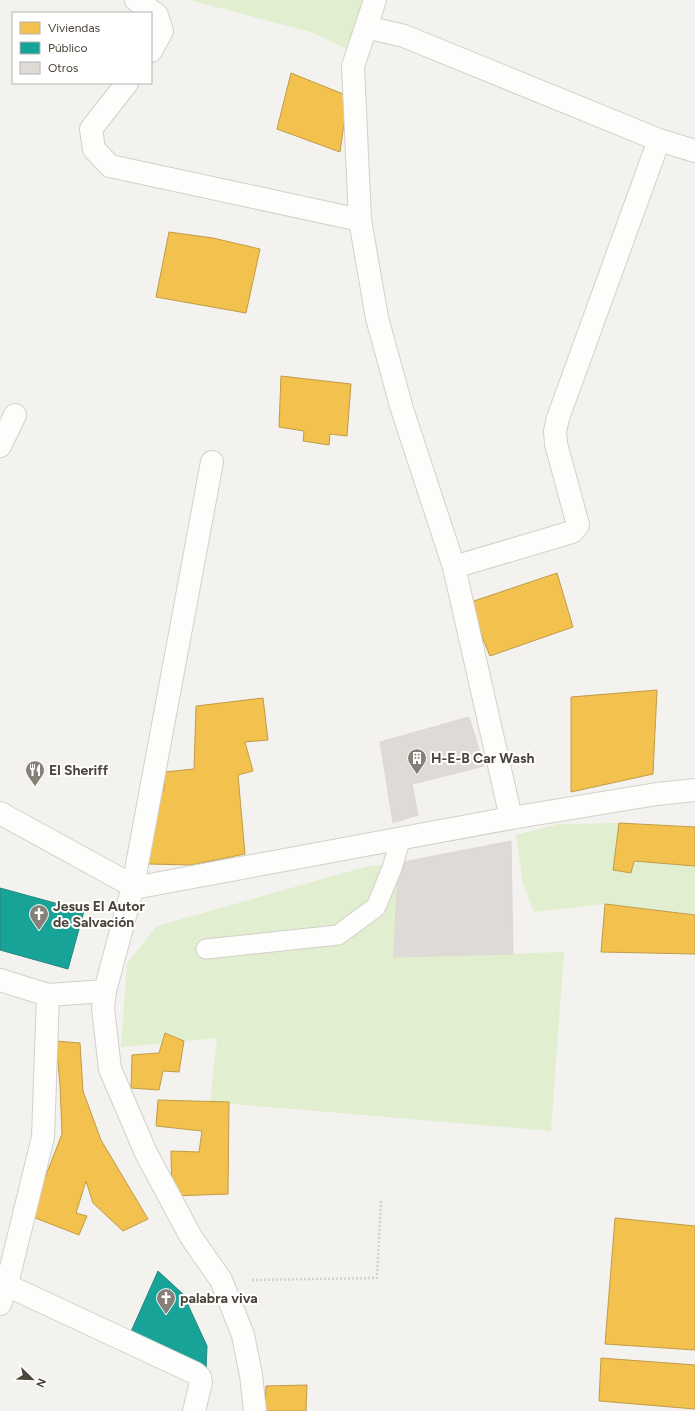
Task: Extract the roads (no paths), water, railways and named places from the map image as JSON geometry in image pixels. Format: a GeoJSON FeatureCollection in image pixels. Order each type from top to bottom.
{"type":"FeatureCollection","features":[{"type":"Feature","properties":{"kind":"street"},"geometry":{"type":"LineString","coordinates":[[136,0],[157,15],[162,31],[152,49]]}},
{"type":"Feature","properties":{"kind":"street"},"geometry":{"type":"LineString","coordinates":[[375,0],[353,66],[360,220],[379,326],[402,409],[454,567],[511,818]]}},
{"type":"Feature","properties":{"kind":"street"},"geometry":{"type":"LineString","coordinates":[[366,27],[404,36],[659,140],[695,151]]}},
{"type":"Feature","properties":{"kind":"street"},"geometry":{"type":"LineString","coordinates":[[126,84],[91,129],[94,149],[110,166],[360,220]]}},
{"type":"Feature","properties":{"kind":"street"},"geometry":{"type":"LineString","coordinates":[[454,567],[572,532],[578,525],[556,444],[555,431],[558,418],[659,140]]}},
{"type":"Feature","properties":{"kind":"street"},"geometry":{"type":"LineString","coordinates":[[0,446],[15,416]]}},
{"type":"Feature","properties":{"kind":"street"},"geometry":{"type":"LineString","coordinates":[[212,462],[133,886],[105,991],[103,1008],[110,1069],[150,1160],[190,1237],[221,1280],[243,1335],[251,1375],[255,1411]]}},
{"type":"Feature","properties":{"kind":"street"},"geometry":{"type":"LineString","coordinates":[[0,813],[133,886],[145,886],[511,818],[657,794],[695,790]]}},
{"type":"Feature","properties":{"kind":"street"},"geometry":{"type":"LineString","coordinates":[[0,980],[48,995],[105,991]]}},
{"type":"Feature","properties":{"kind":"street"},"geometry":{"type":"LineString","coordinates":[[48,995],[42,1137],[2,1290],[195,1373],[201,1382],[194,1411]]}},
{"type":"Feature","properties":{"kind":"lane"},"geometry":{"type":"LineString","coordinates":[[206,949],[338,935],[376,907],[392,868],[401,838]]}},
{"type":"Feature","properties":{"kind":"place","name":"H-E-B Car Wash"},"geometry":{"type":"Point","coordinates":[417,775]}},
{"type":"Feature","properties":{"kind":"place","name":"El Sheriff"},"geometry":{"type":"Point","coordinates":[35,787]}},
{"type":"Feature","properties":{"kind":"place","name":"Jesus El Autor de Salvación"},"geometry":{"type":"Point","coordinates":[39,931]}},
{"type":"Feature","properties":{"kind":"place","name":"palabra viva"},"geometry":{"type":"Point","coordinates":[166,1315]}}]}
